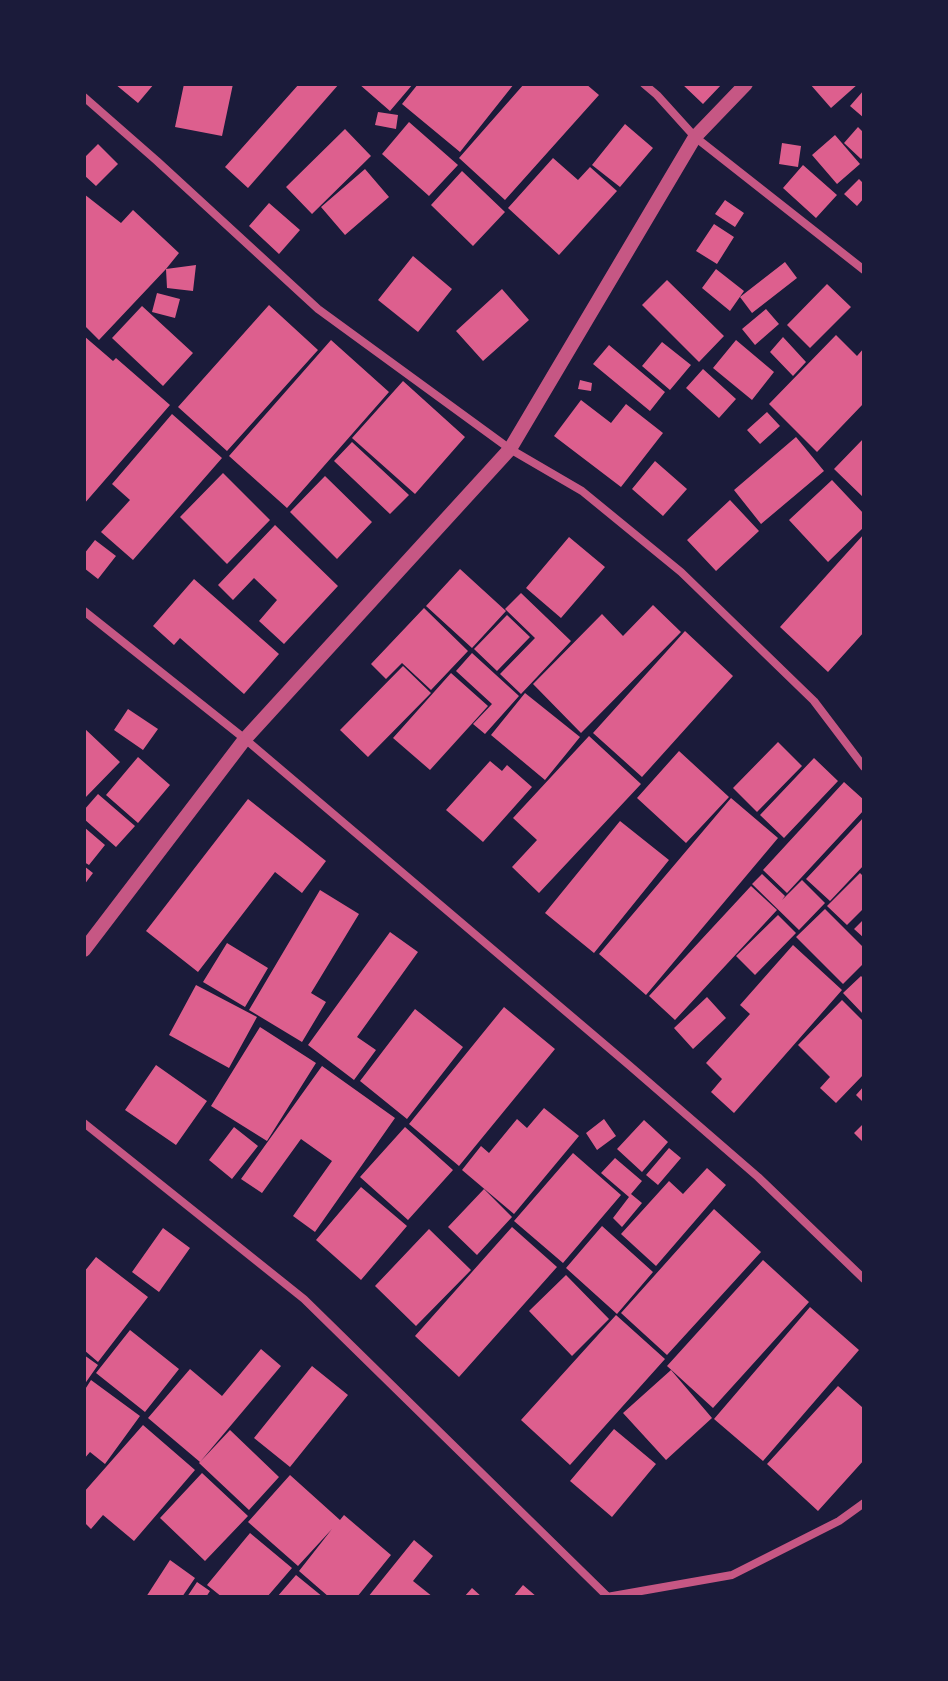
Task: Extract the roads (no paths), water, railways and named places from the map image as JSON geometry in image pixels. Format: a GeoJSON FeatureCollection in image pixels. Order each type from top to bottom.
{"type":"FeatureCollection","features":[{"type":"Feature","properties":{"kind":"street"},"geometry":{"type":"LineString","coordinates":[[644,84],[695,137],[864,270]]}},
{"type":"Feature","properties":{"kind":"street"},"geometry":{"type":"LineString","coordinates":[[84,950],[245,739],[510,449],[695,137],[746,84]]}},
{"type":"Feature","properties":{"kind":"street"},"geometry":{"type":"LineString","coordinates":[[84,97],[318,309],[510,449],[582,491],[681,572],[814,701],[864,767]]}},
{"type":"Feature","properties":{"kind":"street"},"geometry":{"type":"LineString","coordinates":[[84,611],[245,739],[630,1066],[758,1177],[864,1279]]}},
{"type":"Feature","properties":{"kind":"street"},"geometry":{"type":"LineString","coordinates":[[84,1123],[304,1299],[608,1597],[732,1575],[839,1521],[864,1503]]}}]}
